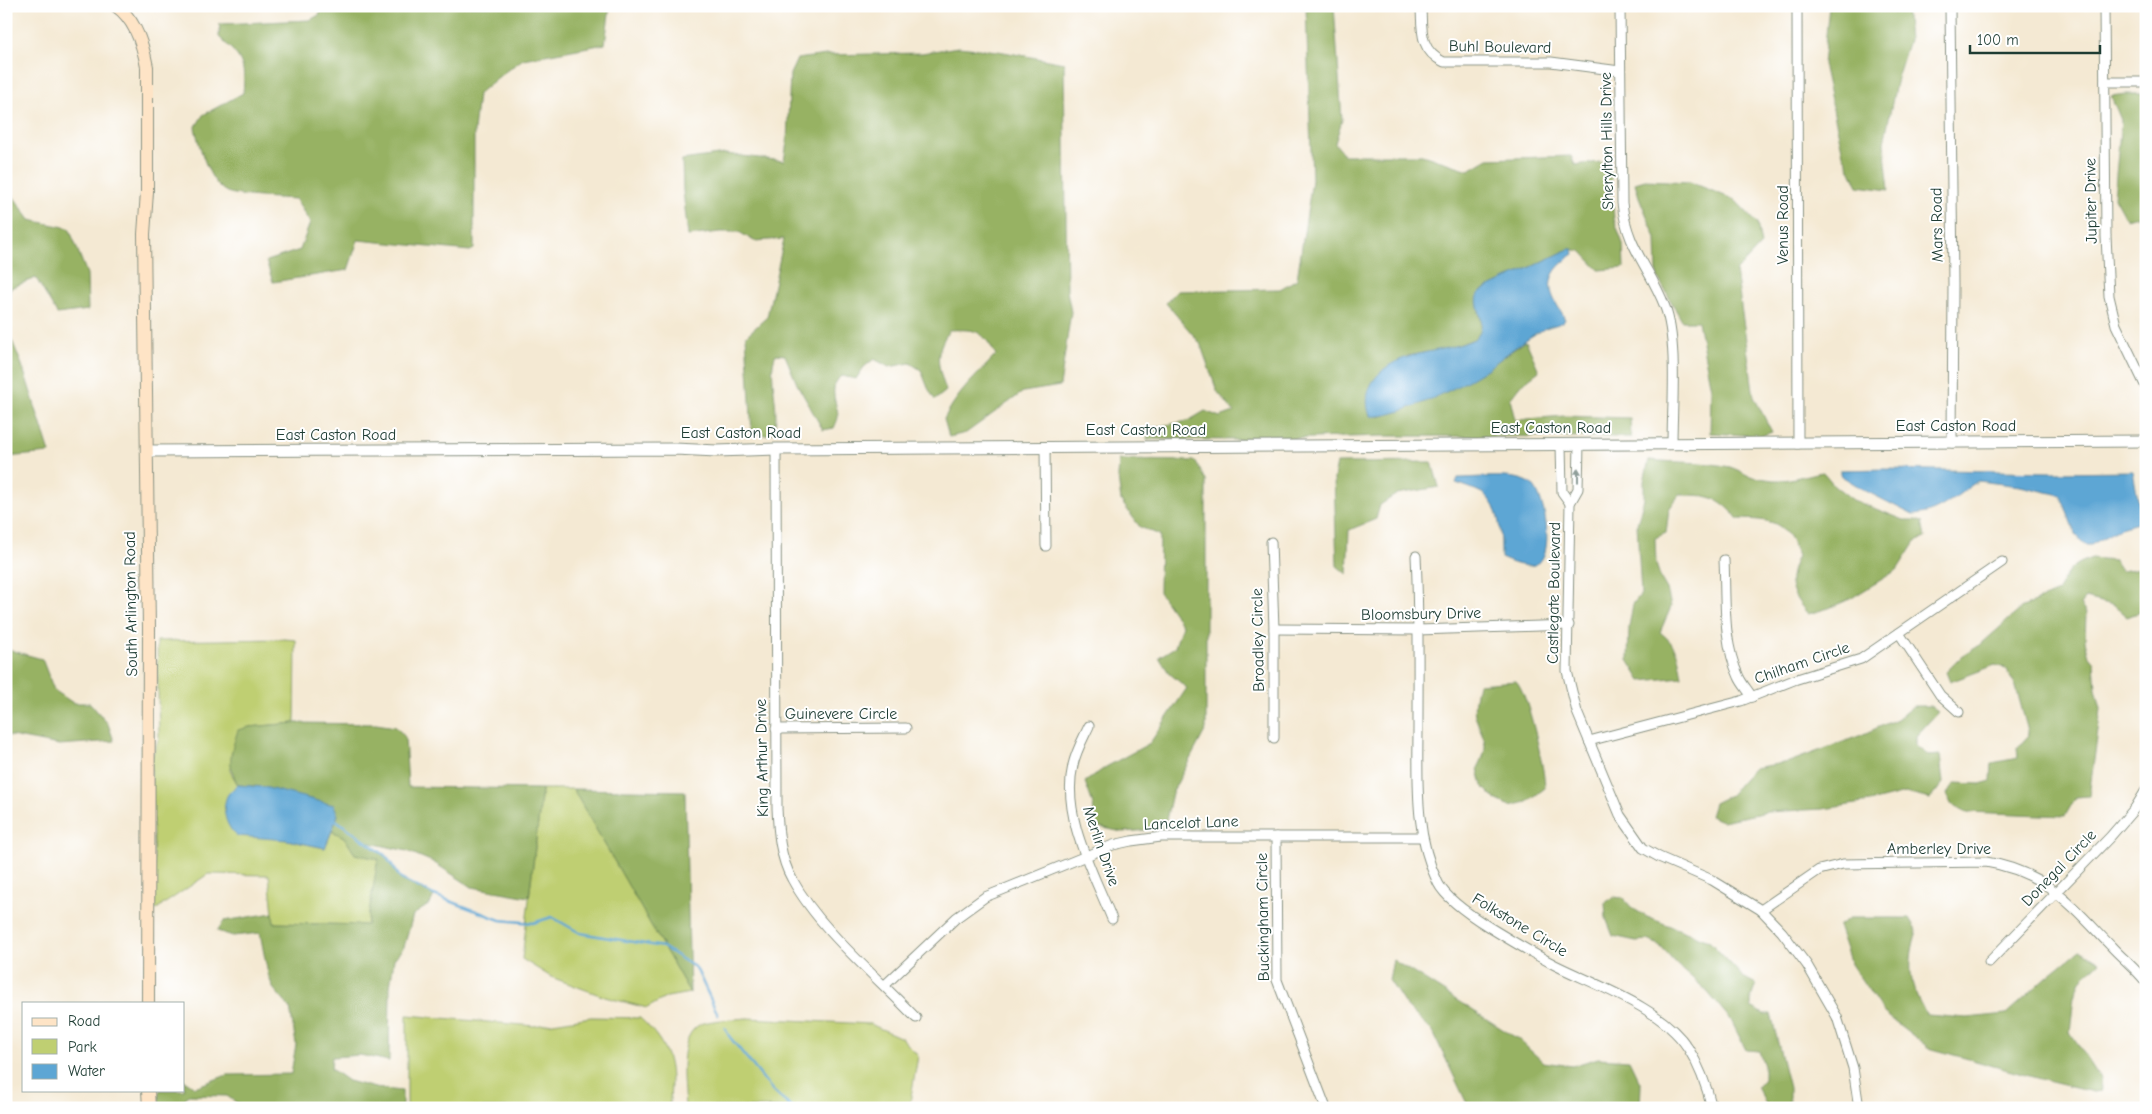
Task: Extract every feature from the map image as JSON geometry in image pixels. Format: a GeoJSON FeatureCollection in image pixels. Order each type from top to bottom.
{"type":"FeatureCollection","features":[{"type":"Feature","properties":{"kind":"main road","name":"South Arlington Road"},"geometry":{"type":"LineString","coordinates":[[120,8],[137,32],[144,50],[147,67],[144,234],[147,451],[148,1002]]}},
{"type":"Feature","properties":{"kind":"main road"},"geometry":{"type":"LineString","coordinates":[[148,1092],[148,1108]]}},
{"type":"Feature","properties":{"kind":"street","name":"Buhl Boulevard"},"geometry":{"type":"LineString","coordinates":[[1421,6],[1424,44],[1432,55],[1444,62],[1551,62],[1620,71]]}},
{"type":"Feature","properties":{"kind":"street","name":"Sherylton Hills Drive"},"geometry":{"type":"LineString","coordinates":[[1620,6],[1621,179],[1624,220],[1632,244],[1658,290],[1668,320],[1672,343],[1672,444]]}},
{"type":"Feature","properties":{"kind":"street","name":"Venus Road"},"geometry":{"type":"LineString","coordinates":[[1796,6],[1798,444]]}},
{"type":"Feature","properties":{"kind":"street","name":"Mars Road"},"geometry":{"type":"LineString","coordinates":[[1950,6],[1953,284],[1952,443]]}},
{"type":"Feature","properties":{"kind":"street","name":"Jupiter Drive"},"geometry":{"type":"LineString","coordinates":[[2104,6],[2106,236],[2109,296],[2116,325],[2146,388]]}},
{"type":"Feature","properties":{"kind":"street"},"geometry":{"type":"LineString","coordinates":[[2105,82],[2146,82]]}},
{"type":"Feature","properties":{"kind":"street","name":"East Caston Road"},"geometry":{"type":"LineString","coordinates":[[147,451],[727,451],[776,448],[2146,441]]}},
{"type":"Feature","properties":{"kind":"street","name":"Castlegate Boulevard"},"geometry":{"type":"LineString","coordinates":[[1561,444],[1562,492],[1570,502]]}},
{"type":"Feature","properties":{"kind":"street","name":"Castlegate Boulevard"},"geometry":{"type":"LineString","coordinates":[[1578,444],[1578,489],[1570,502],[1567,671],[1577,712],[1620,815],[1643,848],[1658,857],[1712,880],[1761,910],[1782,932],[1807,965],[1837,1017],[1853,1068],[1859,1108]]}},
{"type":"Feature","properties":{"kind":"street"},"geometry":{"type":"LineString","coordinates":[[1045,447],[1046,546]]}},
{"type":"Feature","properties":{"kind":"street","name":"King Arthur Drive"},"geometry":{"type":"LineString","coordinates":[[776,448],[776,730],[778,820],[783,855],[789,873],[815,914],[916,1018]]}},
{"type":"Feature","properties":{"kind":"street","name":"Broadley Circle"},"geometry":{"type":"LineString","coordinates":[[1271,542],[1274,629],[1274,738]]}},
{"type":"Feature","properties":{"kind":"street","name":"Folkstone Circle"},"geometry":{"type":"LineString","coordinates":[[1416,556],[1419,602],[1418,788],[1422,837],[1438,884],[1465,912],[1553,964],[1634,1003],[1667,1026],[1688,1047],[1705,1081],[1712,1108]]}},
{"type":"Feature","properties":{"kind":"street"},"geometry":{"type":"LineString","coordinates":[[1724,560],[1730,646],[1739,676],[1752,697]]}},
{"type":"Feature","properties":{"kind":"street","name":"Chilham Circle"},"geometry":{"type":"LineString","coordinates":[[1589,741],[1675,720],[1752,697],[1794,680],[1861,659],[2002,562]]}},
{"type":"Feature","properties":{"kind":"street","name":"Bloomsbury Drive"},"geometry":{"type":"LineString","coordinates":[[1274,629],[1418,630],[1568,625]]}},
{"type":"Feature","properties":{"kind":"street"},"geometry":{"type":"LineString","coordinates":[[1899,633],[1940,695],[1959,712]]}},
{"type":"Feature","properties":{"kind":"street","name":"Merlin Drive"},"geometry":{"type":"LineString","coordinates":[[1089,726],[1076,754],[1070,790],[1072,814],[1086,856],[1112,919]]}},
{"type":"Feature","properties":{"kind":"street","name":"Guinevere Circle"},"geometry":{"type":"LineString","coordinates":[[776,730],[906,728]]}},
{"type":"Feature","properties":{"kind":"street","name":"Donegal Circle"},"geometry":{"type":"LineString","coordinates":[[1989,962],[2058,892],[2135,808],[2146,790]]}},
{"type":"Feature","properties":{"kind":"street","name":"Buckingham Circle"},"geometry":{"type":"LineString","coordinates":[[1276,837],[1277,980],[1282,998],[1326,1108]]}},
{"type":"Feature","properties":{"kind":"street","name":"Lancelot Lane"},"geometry":{"type":"LineString","coordinates":[[885,985],[944,928],[973,905],[996,892],[1113,845],[1149,838],[1422,837]]}},
{"type":"Feature","properties":{"kind":"street","name":"Amberley Drive"},"geometry":{"type":"LineString","coordinates":[[1761,910],[1819,870],[1843,864],[1986,862],[2002,865],[2037,879],[2058,892],[2146,982]]}},
{"type":"Feature","properties":{"kind":"green space"},"geometry":{"type":"Polygon","coordinates":[[[323,6],[610,6],[605,44],[523,59],[478,94],[474,131],[474,249],[470,251],[358,240],[348,270],[273,282],[266,261],[300,250],[310,223],[296,199],[233,194],[220,187],[206,164],[195,128],[203,115],[243,93],[243,67],[237,56],[219,37],[220,24],[310,20],[319,15],[323,6]]]}},
{"type":"Feature","properties":{"kind":"green space"},"geometry":{"type":"Polygon","coordinates":[[[1306,6],[1334,6],[1342,120],[1335,143],[1344,155],[1422,155],[1469,170],[1488,159],[1571,156],[1575,165],[1600,162],[1610,165],[1614,219],[1623,244],[1624,268],[1599,270],[1581,251],[1569,249],[1481,291],[1479,310],[1482,325],[1481,331],[1476,338],[1454,347],[1407,356],[1378,417],[1437,396],[1492,365],[1526,341],[1539,371],[1522,384],[1510,399],[1515,420],[1564,416],[1630,418],[1631,437],[1384,436],[1239,440],[1147,439],[1149,428],[1188,421],[1205,411],[1220,417],[1234,412],[1217,391],[1200,343],[1166,303],[1177,291],[1280,289],[1297,279],[1312,180],[1306,6]]]}},
{"type":"Feature","properties":{"kind":"green space"},"geometry":{"type":"Polygon","coordinates":[[[1829,6],[1906,6],[1909,40],[1897,78],[1884,143],[1889,190],[1858,186],[1843,154],[1823,64],[1829,6]]]}},
{"type":"Feature","properties":{"kind":"green space"},"geometry":{"type":"Polygon","coordinates":[[[958,47],[998,51],[1064,63],[1067,291],[1071,312],[1060,386],[1023,392],[966,433],[949,437],[944,419],[968,385],[996,355],[987,340],[978,333],[967,330],[949,330],[939,353],[939,366],[946,391],[935,400],[921,370],[910,363],[889,367],[874,359],[864,367],[856,379],[841,376],[837,380],[834,398],[838,419],[834,428],[823,430],[797,384],[785,355],[776,354],[773,362],[776,414],[773,433],[765,435],[752,433],[746,336],[767,317],[784,239],[754,241],[739,232],[688,236],[682,160],[725,154],[784,161],[787,142],[790,74],[797,59],[826,55],[922,53],[958,47]]]}},
{"type":"Feature","properties":{"kind":"green space"},"geometry":{"type":"Polygon","coordinates":[[[2146,94],[2146,214],[2126,219],[2114,197],[2121,120],[2111,96],[2146,94]]]}},
{"type":"Feature","properties":{"kind":"green space"},"geometry":{"type":"Polygon","coordinates":[[[1645,180],[1690,182],[1735,200],[1757,223],[1761,245],[1736,271],[1754,397],[1772,432],[1761,436],[1710,433],[1711,389],[1698,321],[1682,321],[1657,276],[1656,238],[1635,183],[1645,180]]]}},
{"type":"Feature","properties":{"kind":"green space"},"geometry":{"type":"Polygon","coordinates":[[[6,193],[11,193],[30,220],[69,228],[87,274],[88,310],[57,314],[36,278],[10,288],[6,326],[6,193]]]}},
{"type":"Feature","properties":{"kind":"green space"},"geometry":{"type":"Polygon","coordinates":[[[6,326],[22,365],[50,453],[6,457],[6,326]]]}},
{"type":"Feature","properties":{"kind":"green space"},"geometry":{"type":"Polygon","coordinates":[[[1119,460],[1195,461],[1206,480],[1206,729],[1172,793],[1164,829],[1122,832],[1095,826],[1093,804],[1085,782],[1106,767],[1150,743],[1187,688],[1169,673],[1159,657],[1175,647],[1182,625],[1159,592],[1160,535],[1140,527],[1121,501],[1118,477],[1119,460]]]}},
{"type":"Feature","properties":{"kind":"green space"},"geometry":{"type":"Polygon","coordinates":[[[1649,460],[1720,465],[1750,476],[1774,480],[1823,472],[1835,486],[1853,500],[1904,520],[1922,522],[1925,538],[1915,542],[1897,570],[1850,599],[1808,614],[1793,593],[1791,580],[1798,556],[1783,529],[1776,524],[1760,520],[1738,519],[1725,505],[1712,498],[1698,495],[1679,495],[1669,509],[1666,533],[1655,538],[1656,564],[1667,589],[1671,607],[1660,632],[1674,647],[1682,677],[1641,681],[1628,660],[1629,627],[1633,604],[1641,594],[1637,524],[1644,498],[1644,481],[1649,460]]]}},
{"type":"Feature","properties":{"kind":"green space"},"geometry":{"type":"Polygon","coordinates":[[[1432,462],[1439,487],[1397,494],[1380,505],[1376,519],[1349,530],[1347,574],[1337,566],[1334,478],[1337,463],[1432,462]]]}},
{"type":"Feature","properties":{"kind":"green space"},"geometry":{"type":"Polygon","coordinates":[[[2092,558],[2114,560],[2121,571],[2146,567],[2146,610],[2127,617],[2113,605],[2086,598],[2080,605],[2086,613],[2085,641],[2089,656],[2094,662],[2096,689],[2101,709],[2089,796],[2076,797],[2065,816],[1967,812],[1951,804],[1947,794],[1955,783],[1980,784],[1991,781],[1992,763],[2018,758],[2017,748],[2029,735],[2016,687],[2005,668],[1995,665],[1950,682],[1946,672],[1961,657],[1980,645],[2023,607],[2058,592],[2070,570],[2092,558]]]}},
{"type":"Feature","properties":{"kind":"green space"},"geometry":{"type":"Polygon","coordinates":[[[296,640],[295,723],[249,727],[230,771],[238,785],[227,796],[287,840],[325,848],[332,831],[344,837],[355,854],[378,859],[367,925],[274,923],[269,875],[208,874],[155,910],[151,760],[159,737],[157,641],[296,640]]]}},
{"type":"Feature","properties":{"kind":"green space"},"geometry":{"type":"Polygon","coordinates":[[[6,649],[42,659],[54,690],[73,703],[90,703],[108,724],[114,741],[59,745],[6,735],[6,649]]]}},
{"type":"Feature","properties":{"kind":"green space"},"geometry":{"type":"Polygon","coordinates":[[[1516,681],[1526,700],[1539,749],[1545,788],[1527,802],[1510,806],[1495,799],[1482,786],[1478,768],[1485,746],[1474,708],[1478,684],[1516,681]]]}},
{"type":"Feature","properties":{"kind":"green space"},"geometry":{"type":"Polygon","coordinates":[[[1913,706],[1930,706],[1938,712],[1916,736],[1916,746],[1929,756],[1940,755],[1943,783],[1930,799],[1905,793],[1870,802],[1823,809],[1767,812],[1722,821],[1710,816],[1714,803],[1730,795],[1754,768],[1789,762],[1859,736],[1897,719],[1913,706]]]}},
{"type":"Feature","properties":{"kind":"green space"},"geometry":{"type":"Polygon","coordinates":[[[295,723],[376,724],[396,727],[405,737],[408,787],[542,789],[529,897],[472,887],[433,862],[407,851],[366,842],[386,856],[401,879],[434,895],[430,904],[413,915],[404,947],[394,959],[390,987],[389,1061],[360,1055],[332,1057],[331,1069],[348,1081],[375,1088],[402,1091],[402,1108],[240,1108],[240,1105],[227,1096],[188,1095],[178,1108],[161,1108],[158,1095],[159,1092],[185,1092],[185,1081],[195,1087],[227,1075],[291,1074],[296,1044],[290,1008],[273,988],[268,974],[260,933],[233,936],[217,931],[224,921],[273,913],[274,923],[367,925],[378,859],[355,854],[344,837],[332,831],[338,815],[264,787],[238,785],[231,764],[233,745],[238,730],[249,727],[295,723]]]}},
{"type":"Feature","properties":{"kind":"green space"},"geometry":{"type":"Polygon","coordinates":[[[542,789],[573,789],[690,993],[667,997],[647,1008],[605,997],[551,977],[522,959],[542,789]]]}},
{"type":"Feature","properties":{"kind":"green space"},"geometry":{"type":"Polygon","coordinates":[[[573,789],[685,791],[690,993],[573,789]]]}},
{"type":"Feature","properties":{"kind":"green space"},"geometry":{"type":"Polygon","coordinates":[[[1614,897],[1623,898],[1632,908],[1647,917],[1709,941],[1743,977],[1756,984],[1751,998],[1751,1007],[1764,1014],[1771,1014],[1789,1088],[1789,1108],[1768,1108],[1757,1087],[1764,1079],[1764,1066],[1759,1051],[1746,1050],[1731,1020],[1705,989],[1676,964],[1659,945],[1648,940],[1636,941],[1613,936],[1606,918],[1605,903],[1614,897]]]}},
{"type":"Feature","properties":{"kind":"green space"},"geometry":{"type":"Polygon","coordinates":[[[1849,918],[1909,918],[1917,931],[1912,953],[1911,974],[1916,995],[1927,1015],[1967,1018],[2006,1014],[2080,950],[2100,962],[2081,980],[2074,996],[2070,1032],[2100,1078],[2101,1091],[2093,1092],[2051,1082],[1929,1048],[1884,1013],[1851,964],[1838,926],[1849,918]]]}},
{"type":"Feature","properties":{"kind":"green space"},"geometry":{"type":"Polygon","coordinates":[[[1393,960],[1518,1039],[1543,1062],[1572,1066],[1598,1058],[1629,1060],[1641,1085],[1640,1108],[1469,1108],[1433,1032],[1406,1006],[1389,980],[1393,960]]]}},
{"type":"Feature","properties":{"kind":"green space"},"geometry":{"type":"Polygon","coordinates":[[[407,1015],[534,1026],[591,1017],[640,1018],[658,1039],[668,1058],[671,1081],[669,1108],[407,1108],[407,1015]]]}},
{"type":"Feature","properties":{"kind":"green space"},"geometry":{"type":"Polygon","coordinates":[[[747,1018],[870,1024],[902,1038],[918,1056],[909,1108],[685,1107],[683,1062],[688,1039],[693,1030],[705,1023],[747,1018]]]}},
{"type":"Feature","properties":{"kind":"water"},"geometry":{"type":"Polygon","coordinates":[[[1569,249],[1573,249],[1574,254],[1561,264],[1551,281],[1552,295],[1565,320],[1537,333],[1487,369],[1447,392],[1413,407],[1382,416],[1370,416],[1367,404],[1368,395],[1372,383],[1381,371],[1393,363],[1406,358],[1463,344],[1476,338],[1481,324],[1477,301],[1481,291],[1569,249]]]}},
{"type":"Feature","properties":{"kind":"water"},"geometry":{"type":"Polygon","coordinates":[[[1840,470],[2052,472],[2133,471],[2141,517],[2138,523],[2120,528],[2091,545],[2086,545],[2077,535],[2060,495],[2020,486],[1978,481],[1940,507],[1923,514],[1913,515],[1864,490],[1840,475],[1840,470]]]}},
{"type":"Feature","properties":{"kind":"water"},"geometry":{"type":"Polygon","coordinates":[[[1505,477],[1530,483],[1540,499],[1546,526],[1547,539],[1541,560],[1534,565],[1526,566],[1501,558],[1499,523],[1493,506],[1482,493],[1456,483],[1458,478],[1505,477]]]}},
{"type":"Feature","properties":{"kind":"water"},"geometry":{"type":"Polygon","coordinates":[[[238,785],[264,787],[334,805],[338,815],[325,848],[287,840],[237,836],[227,823],[224,807],[228,795],[238,785]]]}},
{"type":"Feature","properties":{"kind":"waterway"},"geometry":{"type":"LineString","coordinates":[[336,820],[386,856],[401,879],[434,895],[500,920],[533,923],[552,917],[580,933],[663,947],[696,968],[718,1015]]}},
{"type":"Feature","properties":{"kind":"waterway"},"geometry":{"type":"LineString","coordinates":[[725,1028],[729,1036],[773,1091],[792,1108]]}}]}
